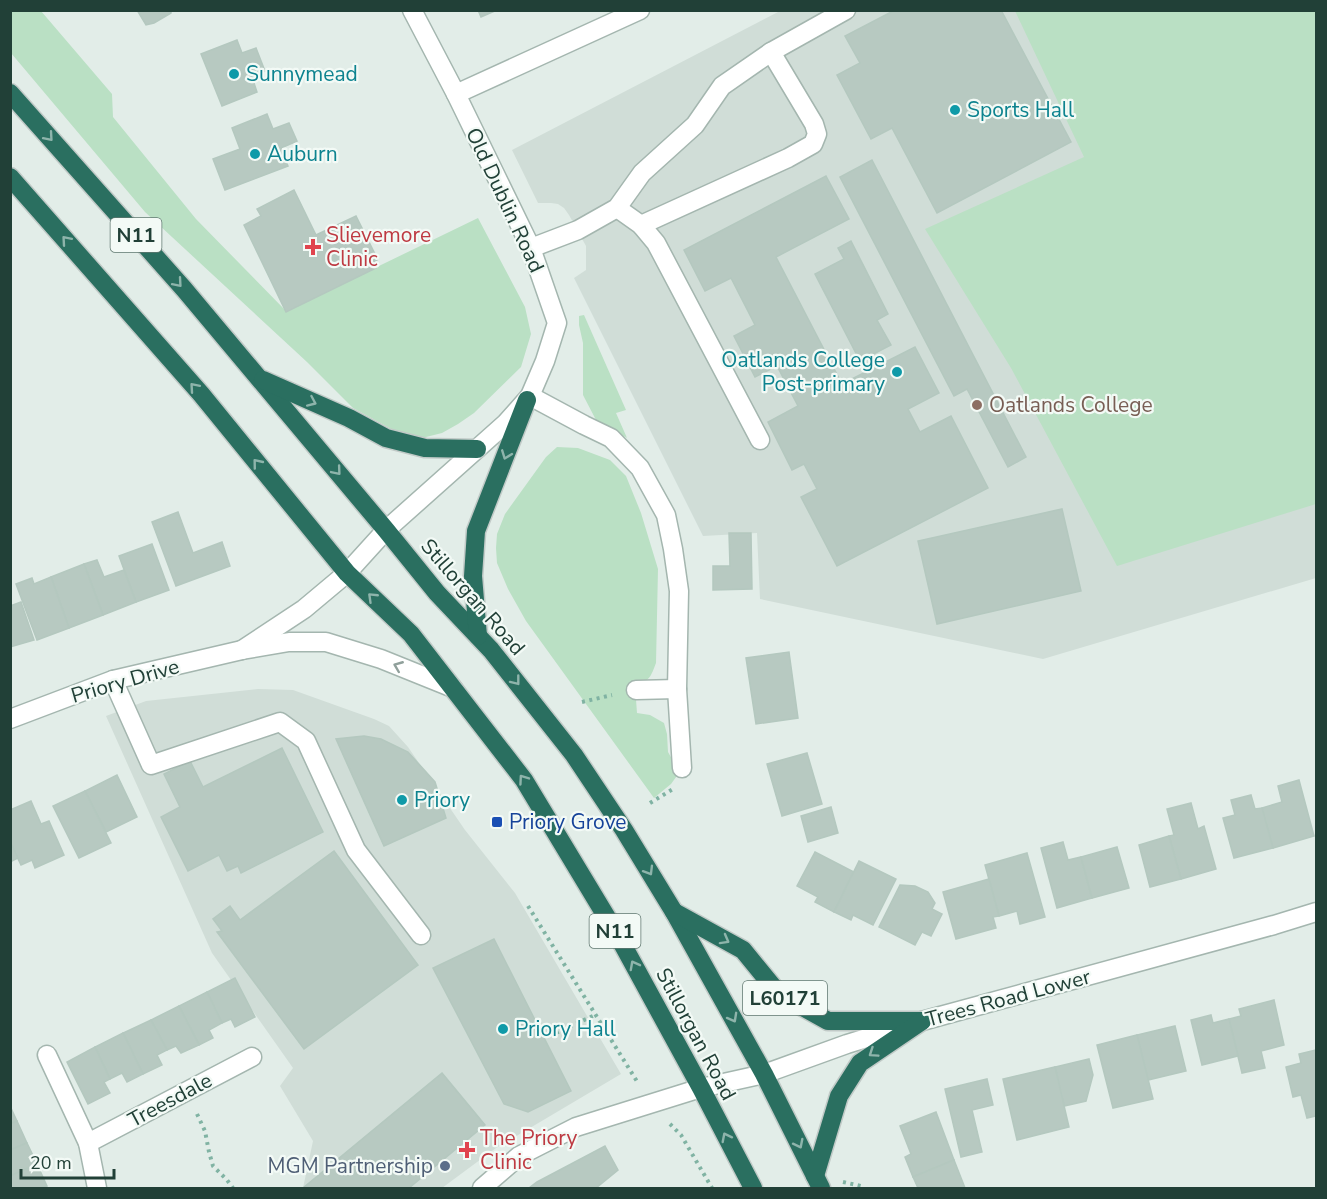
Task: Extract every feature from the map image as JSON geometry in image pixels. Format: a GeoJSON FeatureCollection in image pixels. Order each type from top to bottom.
{"type":"FeatureCollection","features":[{"type":"Feature","properties":{"kind":"highway","name":"Stillorgan Road"},"geometry":{"type":"LineString","coordinates":[[10,93],[184,289],[387,530],[437,593],[497,658],[574,755],[624,830],[674,912],[764,1074],[818,1182]]}},
{"type":"Feature","properties":{"kind":"highway","name":"Stillorgan Road"},"geometry":{"type":"LineString","coordinates":[[10,177],[201,394],[348,573],[411,634],[530,790],[618,936],[753,1188]]}},
{"type":"Feature","properties":{"kind":"highway","name":"N11"},"geometry":{"type":"LineString","coordinates":[[259,378],[349,418],[386,438],[425,448],[477,449]]}},
{"type":"Feature","properties":{"kind":"highway"},"geometry":{"type":"LineString","coordinates":[[478,636],[473,576],[476,531],[529,398]]}},
{"type":"Feature","properties":{"kind":"highway","name":"L60171"},"geometry":{"type":"LineString","coordinates":[[674,912],[743,950],[779,994],[828,1021],[922,1021]]}},
{"type":"Feature","properties":{"kind":"highway","name":"N11"},"geometry":{"type":"LineString","coordinates":[[818,1182],[839,1096],[860,1063],[922,1021]]}},
{"type":"Feature","properties":{"kind":"street","name":"Old Dublin Road"},"geometry":{"type":"LineString","coordinates":[[348,573],[387,530],[506,423],[529,398],[545,361],[557,323],[531,248],[412,10]]}},
{"type":"Feature","properties":{"kind":"street"},"geometry":{"type":"LineString","coordinates":[[456,94],[640,10]]}},
{"type":"Feature","properties":{"kind":"street"},"geometry":{"type":"LineString","coordinates":[[531,248],[578,231],[617,208],[642,173],[695,125],[722,86],[771,52],[846,10]]}},
{"type":"Feature","properties":{"kind":"street"},"geometry":{"type":"LineString","coordinates":[[641,225],[788,158],[813,144],[817,134],[814,124],[771,52]]}},
{"type":"Feature","properties":{"kind":"street"},"geometry":{"type":"LineString","coordinates":[[617,208],[641,225],[656,243],[760,440]]}},
{"type":"Feature","properties":{"kind":"street"},"geometry":{"type":"LineString","coordinates":[[529,398],[611,438],[640,468],[666,515],[679,591],[677,689],[682,768]]}},
{"type":"Feature","properties":{"kind":"street","name":"Priory Drive"},"geometry":{"type":"LineString","coordinates":[[242,650],[304,609],[348,573]]}},
{"type":"Feature","properties":{"kind":"street","name":"Priory Drive"},"geometry":{"type":"LineString","coordinates":[[10,719],[113,680],[242,650],[289,642],[326,642],[381,659],[453,688]]}},
{"type":"Feature","properties":{"kind":"street"},"geometry":{"type":"LineString","coordinates":[[113,680],[151,765],[280,722],[306,741],[356,850],[421,935]]}},
{"type":"Feature","properties":{"kind":"street"},"geometry":{"type":"LineString","coordinates":[[636,690],[677,689]]}},
{"type":"Feature","properties":{"kind":"street","name":"Trees Road Lower"},"geometry":{"type":"LineString","coordinates":[[701,1088],[764,1074],[847,1044],[922,1021],[1317,912]]}},
{"type":"Feature","properties":{"kind":"street"},"geometry":{"type":"LineString","coordinates":[[47,1056],[88,1143],[97,1188]]}},
{"type":"Feature","properties":{"kind":"street","name":"Treesdale"},"geometry":{"type":"LineString","coordinates":[[88,1143],[252,1057]]}},
{"type":"Feature","properties":{"kind":"street"},"geometry":{"type":"LineString","coordinates":[[482,1188],[519,1156],[576,1127],[701,1088]]}},
{"type":"Feature","properties":{"kind":"path"},"geometry":{"type":"LineString","coordinates":[[582,702],[636,690]]}},
{"type":"Feature","properties":{"kind":"path"},"geometry":{"type":"LineString","coordinates":[[528,906],[624,1063],[651,1103],[681,1135],[712,1188]]}},
{"type":"Feature","properties":{"kind":"path"},"geometry":{"type":"LineString","coordinates":[[556,1033],[595,1015]]}},
{"type":"Feature","properties":{"kind":"path"},"geometry":{"type":"LineString","coordinates":[[184,1093],[205,1131],[213,1166],[233,1188]]}},
{"type":"Feature","properties":{"kind":"shaded area","name":"Oatlands College"},"geometry":{"type":"Polygon","coordinates":[[[780,11],[1316,11],[1316,578],[1043,659],[760,599],[757,533],[703,536],[574,278],[586,270],[586,246],[564,208],[558,204],[538,203],[512,150],[780,11]]]}},
{"type":"Feature","properties":{"kind":"shaded area"},"geometry":{"type":"Polygon","coordinates":[[[258,689],[293,690],[389,726],[408,747],[465,830],[515,893],[621,1074],[496,1148],[442,1188],[303,1188],[313,1141],[280,1086],[293,1068],[212,953],[106,716],[146,701],[258,689]]]}},
{"type":"Feature","properties":{"kind":"green space"},"geometry":{"type":"Polygon","coordinates":[[[10,11],[41,11],[112,94],[113,117],[196,219],[286,311],[478,218],[525,307],[531,334],[521,367],[474,413],[442,433],[426,437],[406,437],[353,408],[307,362],[145,212],[11,53],[10,11]]]}},
{"type":"Feature","properties":{"kind":"green space"},"geometry":{"type":"Polygon","coordinates":[[[1015,11],[1316,11],[1316,504],[1117,566],[1011,368],[925,229],[1084,157],[1015,11]]]}},
{"type":"Feature","properties":{"kind":"green space"},"geometry":{"type":"Polygon","coordinates":[[[584,315],[626,410],[616,413],[627,438],[596,420],[583,395],[583,343],[579,316],[584,315]]]}},
{"type":"Feature","properties":{"kind":"green space"},"geometry":{"type":"Polygon","coordinates":[[[557,447],[578,448],[610,460],[626,476],[641,513],[658,569],[656,663],[649,678],[635,686],[637,713],[650,715],[664,723],[668,752],[679,773],[671,784],[654,798],[526,621],[497,563],[497,534],[505,514],[546,457],[557,447]]]}},
{"type":"Feature","properties":{"kind":"building"},"geometry":{"type":"Polygon","coordinates":[[[137,10],[171,10],[171,13],[146,25],[137,10]]]}},
{"type":"Feature","properties":{"kind":"building"},"geometry":{"type":"Polygon","coordinates":[[[478,10],[497,10],[481,17],[478,10]]]}},
{"type":"Feature","properties":{"kind":"building","name":"Sports Hall"},"geometry":{"type":"Polygon","coordinates":[[[895,10],[1001,10],[1071,142],[937,213],[892,128],[871,139],[837,75],[860,63],[845,36],[895,10]]]}},
{"type":"Feature","properties":{"kind":"building","name":"Sunnymead"},"geometry":{"type":"Polygon","coordinates":[[[237,40],[242,53],[256,48],[265,71],[252,77],[257,92],[222,106],[201,54],[237,40]]]}},
{"type":"Feature","properties":{"kind":"building","name":"Auburn"},"geometry":{"type":"Polygon","coordinates":[[[267,114],[273,129],[289,123],[297,141],[281,148],[288,166],[225,190],[213,159],[240,149],[232,128],[267,114]]]}},
{"type":"Feature","properties":{"kind":"building"},"geometry":{"type":"Polygon","coordinates":[[[872,160],[1026,457],[1008,467],[967,389],[954,396],[840,177],[872,160]]]}},
{"type":"Feature","properties":{"kind":"building","name":"Oatlands College Post-primary"},"geometry":{"type":"Polygon","coordinates":[[[826,176],[849,219],[776,257],[842,384],[915,347],[939,393],[908,409],[920,432],[951,416],[988,488],[837,566],[801,497],[817,489],[804,464],[792,470],[768,422],[798,406],[777,366],[755,377],[734,336],[755,325],[731,278],[705,291],[684,250],[826,176]]]}},
{"type":"Feature","properties":{"kind":"building","name":"Slievemore Clinic"},"geometry":{"type":"Polygon","coordinates":[[[294,190],[316,235],[356,216],[377,258],[376,268],[286,312],[244,225],[261,216],[257,209],[294,190]]]}},
{"type":"Feature","properties":{"kind":"building"},"geometry":{"type":"Polygon","coordinates":[[[851,241],[888,314],[877,320],[891,345],[860,361],[815,274],[844,259],[838,248],[851,241]]]}},
{"type":"Feature","properties":{"kind":"building"},"geometry":{"type":"Polygon","coordinates":[[[1062,509],[1081,591],[937,624],[918,541],[1062,509]]]}},
{"type":"Feature","properties":{"kind":"building"},"geometry":{"type":"Polygon","coordinates":[[[178,512],[193,553],[222,542],[230,566],[176,586],[152,522],[178,512]]]}},
{"type":"Feature","properties":{"kind":"building"},"geometry":{"type":"Polygon","coordinates":[[[729,533],[751,533],[752,589],[713,590],[713,566],[730,566],[729,533]]]}},
{"type":"Feature","properties":{"kind":"building"},"geometry":{"type":"Polygon","coordinates":[[[152,544],[169,590],[136,602],[119,556],[152,544]]]}},
{"type":"Feature","properties":{"kind":"building"},"geometry":{"type":"Polygon","coordinates":[[[97,560],[104,577],[124,570],[136,602],[103,615],[84,564],[97,560]]]}},
{"type":"Feature","properties":{"kind":"building"},"geometry":{"type":"Polygon","coordinates":[[[84,564],[103,615],[69,628],[51,577],[84,564]]]}},
{"type":"Feature","properties":{"kind":"building"},"geometry":{"type":"Polygon","coordinates":[[[51,577],[69,628],[37,640],[16,584],[32,578],[34,584],[51,577]]]}},
{"type":"Feature","properties":{"kind":"building"},"geometry":{"type":"Polygon","coordinates":[[[21,602],[34,640],[10,647],[10,606],[21,602]]]}},
{"type":"Feature","properties":{"kind":"building"},"geometry":{"type":"Polygon","coordinates":[[[789,652],[798,718],[756,724],[746,658],[789,652]]]}},
{"type":"Feature","properties":{"kind":"building","name":"Priory"},"geometry":{"type":"Polygon","coordinates":[[[364,736],[381,739],[408,752],[435,782],[446,818],[384,846],[336,739],[364,736]]]}},
{"type":"Feature","properties":{"kind":"building"},"geometry":{"type":"Polygon","coordinates":[[[282,748],[323,832],[241,873],[238,866],[227,871],[219,855],[188,871],[161,817],[180,807],[164,774],[190,761],[203,787],[282,748]]]}},
{"type":"Feature","properties":{"kind":"building"},"geometry":{"type":"Polygon","coordinates":[[[807,753],[822,804],[782,816],[767,764],[807,753]]]}},
{"type":"Feature","properties":{"kind":"building"},"geometry":{"type":"Polygon","coordinates":[[[117,775],[137,817],[106,832],[85,791],[117,775]]]}},
{"type":"Feature","properties":{"kind":"building"},"geometry":{"type":"Polygon","coordinates":[[[1299,780],[1314,836],[1273,848],[1262,808],[1282,802],[1278,786],[1299,780]]]}},
{"type":"Feature","properties":{"kind":"building"},"geometry":{"type":"Polygon","coordinates":[[[85,791],[111,843],[79,858],[53,806],[85,791]]]}},
{"type":"Feature","properties":{"kind":"building"},"geometry":{"type":"Polygon","coordinates":[[[1251,795],[1255,809],[1262,808],[1273,848],[1234,858],[1223,818],[1235,815],[1231,800],[1251,795]]]}},
{"type":"Feature","properties":{"kind":"building"},"geometry":{"type":"Polygon","coordinates":[[[31,801],[41,824],[49,821],[64,855],[35,868],[32,860],[21,865],[10,842],[10,810],[31,801]]]}},
{"type":"Feature","properties":{"kind":"building"},"geometry":{"type":"Polygon","coordinates":[[[1191,803],[1198,829],[1204,826],[1216,869],[1181,879],[1169,836],[1174,835],[1167,809],[1191,803]]]}},
{"type":"Feature","properties":{"kind":"building"},"geometry":{"type":"Polygon","coordinates":[[[831,807],[838,833],[808,842],[801,816],[831,807]]]}},
{"type":"Feature","properties":{"kind":"building"},"geometry":{"type":"Polygon","coordinates":[[[1169,836],[1181,879],[1150,887],[1139,845],[1169,836]]]}},
{"type":"Feature","properties":{"kind":"building"},"geometry":{"type":"Polygon","coordinates":[[[10,842],[18,858],[10,862],[10,842]]]}},
{"type":"Feature","properties":{"kind":"building"},"geometry":{"type":"Polygon","coordinates":[[[1063,842],[1068,860],[1081,857],[1092,898],[1057,908],[1041,848],[1063,842]]]}},
{"type":"Feature","properties":{"kind":"building"},"geometry":{"type":"Polygon","coordinates":[[[1117,847],[1129,888],[1092,898],[1081,857],[1117,847]]]}},
{"type":"Feature","properties":{"kind":"building"},"geometry":{"type":"Polygon","coordinates":[[[334,851],[418,965],[304,1049],[217,932],[222,931],[213,919],[230,906],[240,920],[334,851]]]}},
{"type":"Feature","properties":{"kind":"building"},"geometry":{"type":"Polygon","coordinates":[[[815,852],[854,872],[834,912],[815,902],[818,897],[797,886],[815,852]]]}},
{"type":"Feature","properties":{"kind":"building"},"geometry":{"type":"Polygon","coordinates":[[[1027,853],[1045,917],[1020,924],[1017,911],[999,916],[985,865],[1027,853]]]}},
{"type":"Feature","properties":{"kind":"building"},"geometry":{"type":"Polygon","coordinates":[[[859,861],[896,879],[873,925],[853,915],[851,920],[834,912],[859,861]]]}},
{"type":"Feature","properties":{"kind":"building"},"geometry":{"type":"Polygon","coordinates":[[[989,879],[999,916],[993,917],[996,928],[956,939],[943,892],[989,879]]]}},
{"type":"Feature","properties":{"kind":"building"},"geometry":{"type":"Polygon","coordinates":[[[900,885],[915,886],[928,892],[935,903],[932,909],[942,914],[931,936],[922,932],[915,945],[879,927],[900,885]]]}},
{"type":"Feature","properties":{"kind":"building","name":"Priory Hall"},"geometry":{"type":"Polygon","coordinates":[[[494,939],[571,1091],[528,1112],[504,1104],[433,968],[494,939]]]}},
{"type":"Feature","properties":{"kind":"building"},"geometry":{"type":"Polygon","coordinates":[[[235,978],[255,1017],[235,1027],[231,1019],[222,1023],[207,992],[235,978]]]}},
{"type":"Feature","properties":{"kind":"building"},"geometry":{"type":"Polygon","coordinates":[[[207,992],[222,1023],[209,1030],[213,1038],[199,1045],[179,1006],[207,992]]]}},
{"type":"Feature","properties":{"kind":"building"},"geometry":{"type":"Polygon","coordinates":[[[1274,1000],[1284,1045],[1261,1051],[1265,1068],[1242,1073],[1229,1019],[1241,1016],[1239,1009],[1274,1000]]]}},
{"type":"Feature","properties":{"kind":"building"},"geometry":{"type":"Polygon","coordinates":[[[179,1006],[199,1045],[181,1053],[176,1046],[167,1050],[151,1020],[179,1006]]]}},
{"type":"Feature","properties":{"kind":"building"},"geometry":{"type":"Polygon","coordinates":[[[1211,1015],[1213,1023],[1229,1019],[1238,1056],[1202,1065],[1191,1020],[1211,1015]]]}},
{"type":"Feature","properties":{"kind":"building"},"geometry":{"type":"Polygon","coordinates":[[[151,1020],[167,1050],[157,1055],[162,1065],[143,1074],[123,1033],[151,1020]]]}},
{"type":"Feature","properties":{"kind":"building"},"geometry":{"type":"Polygon","coordinates":[[[1175,1026],[1186,1071],[1148,1080],[1137,1035],[1175,1026]]]}},
{"type":"Feature","properties":{"kind":"building"},"geometry":{"type":"Polygon","coordinates":[[[123,1033],[143,1074],[127,1082],[122,1073],[110,1079],[95,1047],[123,1033]]]}},
{"type":"Feature","properties":{"kind":"building"},"geometry":{"type":"Polygon","coordinates":[[[1137,1035],[1153,1099],[1113,1108],[1097,1045],[1137,1035]]]}},
{"type":"Feature","properties":{"kind":"building"},"geometry":{"type":"Polygon","coordinates":[[[95,1047],[110,1079],[104,1082],[110,1093],[88,1104],[67,1062],[95,1047]]]}},
{"type":"Feature","properties":{"kind":"building"},"geometry":{"type":"Polygon","coordinates":[[[1316,1050],[1316,1116],[1307,1118],[1301,1095],[1293,1097],[1286,1067],[1301,1063],[1299,1054],[1316,1050]]]}},
{"type":"Feature","properties":{"kind":"building"},"geometry":{"type":"Polygon","coordinates":[[[1089,1059],[1093,1075],[1086,1101],[1064,1106],[1055,1067],[1089,1059]]]}},
{"type":"Feature","properties":{"kind":"building"},"geometry":{"type":"Polygon","coordinates":[[[1055,1067],[1069,1127],[1017,1140],[1003,1079],[1055,1067]]]}},
{"type":"Feature","properties":{"kind":"building"},"geometry":{"type":"Polygon","coordinates":[[[442,1073],[485,1125],[409,1188],[303,1188],[442,1073]]]}},
{"type":"Feature","properties":{"kind":"building"},"geometry":{"type":"Polygon","coordinates":[[[987,1079],[993,1105],[972,1110],[982,1152],[961,1157],[945,1089],[987,1079]]]}},
{"type":"Feature","properties":{"kind":"building"},"geometry":{"type":"Polygon","coordinates":[[[10,1106],[17,1121],[10,1124],[10,1106]]]}},
{"type":"Feature","properties":{"kind":"building"},"geometry":{"type":"Polygon","coordinates":[[[936,1112],[954,1160],[913,1177],[905,1157],[911,1154],[900,1126],[936,1112]]]}},
{"type":"Feature","properties":{"kind":"building"},"geometry":{"type":"Polygon","coordinates":[[[17,1121],[27,1143],[10,1150],[10,1124],[17,1121]]]}},
{"type":"Feature","properties":{"kind":"building"},"geometry":{"type":"Polygon","coordinates":[[[27,1143],[37,1164],[10,1176],[10,1150],[27,1143]]]}},
{"type":"Feature","properties":{"kind":"building"},"geometry":{"type":"Polygon","coordinates":[[[605,1146],[618,1170],[596,1188],[529,1188],[537,1182],[605,1146]]]}},
{"type":"Feature","properties":{"kind":"building"},"geometry":{"type":"Polygon","coordinates":[[[954,1160],[965,1188],[918,1188],[913,1177],[954,1160]]]}},
{"type":"Feature","properties":{"kind":"building"},"geometry":{"type":"Polygon","coordinates":[[[37,1164],[47,1186],[10,1188],[10,1176],[37,1164]]]}},
{"type":"Feature","properties":{"kind":"place","name":"Sunnymead"},"geometry":{"type":"Point","coordinates":[234,74]}},
{"type":"Feature","properties":{"kind":"place","name":"Sports Hall"},"geometry":{"type":"Point","coordinates":[955,110]}},
{"type":"Feature","properties":{"kind":"place","name":"Auburn"},"geometry":{"type":"Point","coordinates":[255,154]}},
{"type":"Feature","properties":{"kind":"place","name":"Slievemore Clinic"},"geometry":{"type":"Point","coordinates":[313,247]}},
{"type":"Feature","properties":{"kind":"place","name":"Oatlands College Post-primary"},"geometry":{"type":"Point","coordinates":[897,372]}},
{"type":"Feature","properties":{"kind":"place","name":"Oatlands College"},"geometry":{"type":"Point","coordinates":[977,405]}},
{"type":"Feature","properties":{"kind":"place","name":"Priory"},"geometry":{"type":"Point","coordinates":[402,800]}},
{"type":"Feature","properties":{"kind":"place","name":"Priory Grove"},"geometry":{"type":"Point","coordinates":[497,822]}},
{"type":"Feature","properties":{"kind":"place","name":"Priory Hall"},"geometry":{"type":"Point","coordinates":[503,1029]}},
{"type":"Feature","properties":{"kind":"place","name":"The Priory Clinic"},"geometry":{"type":"Point","coordinates":[467,1150]}},
{"type":"Feature","properties":{"kind":"place","name":"MGM Partnership"},"geometry":{"type":"Point","coordinates":[445,1166]}}]}
